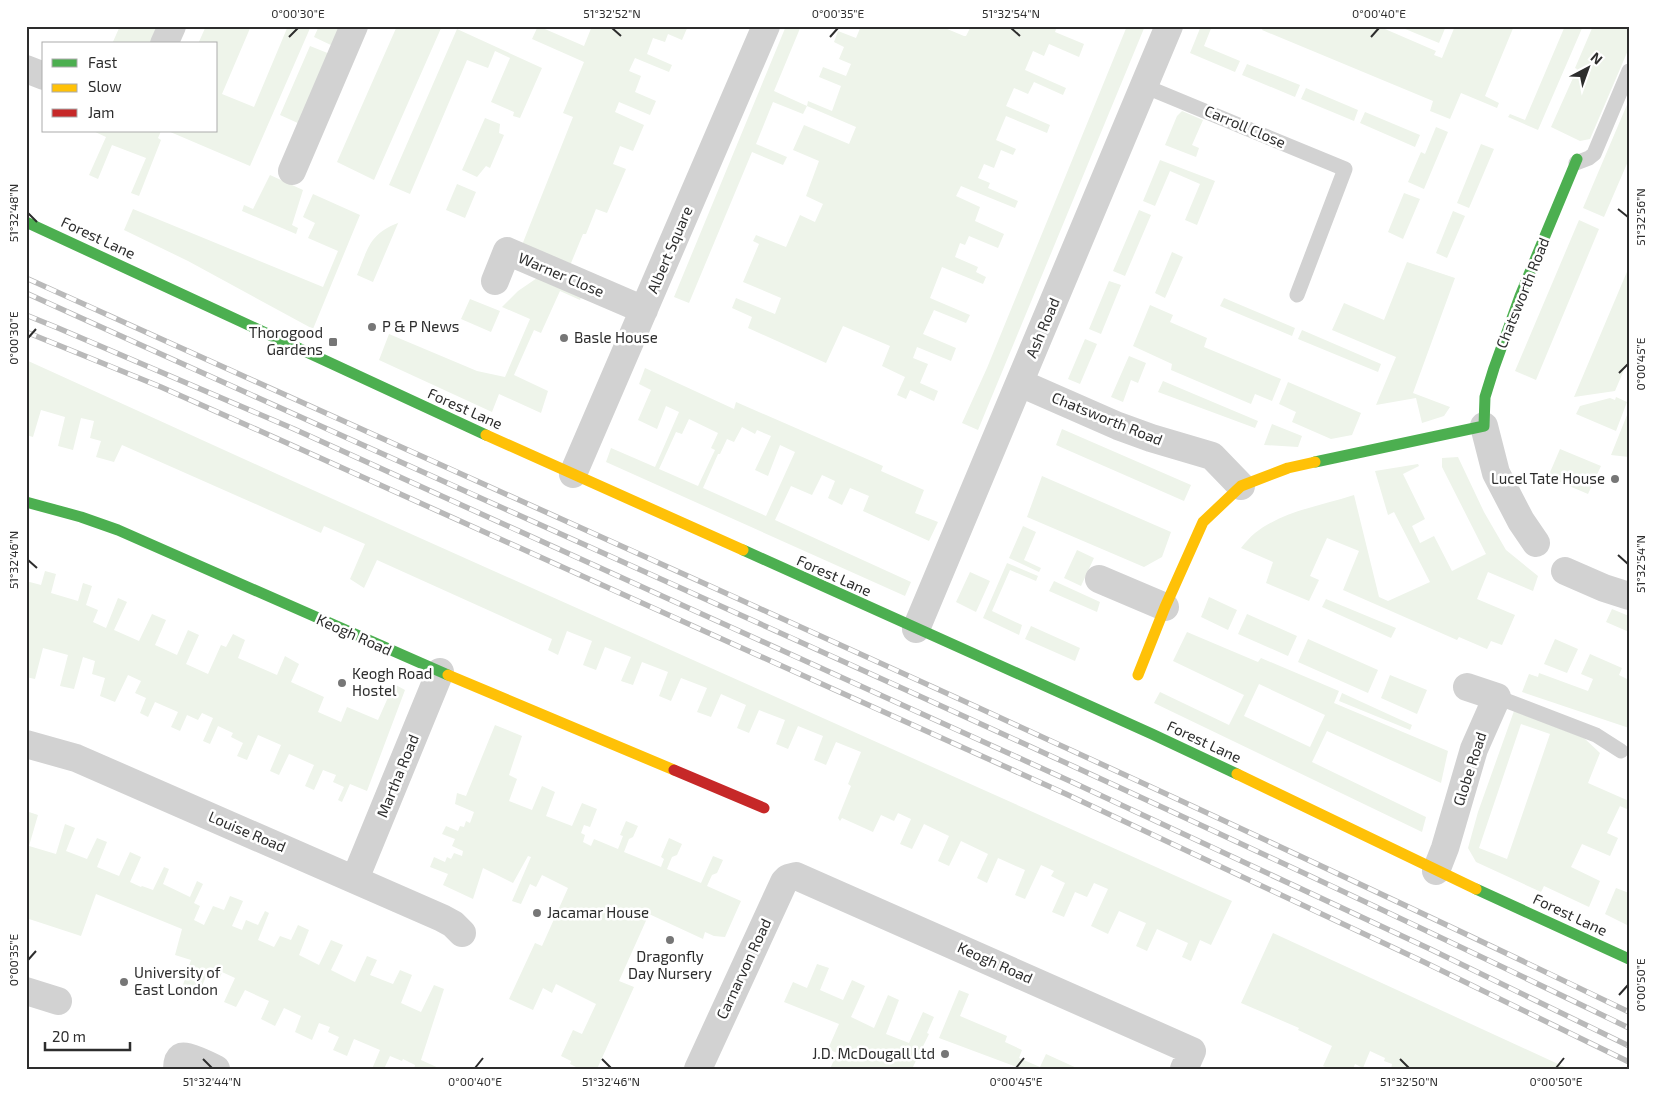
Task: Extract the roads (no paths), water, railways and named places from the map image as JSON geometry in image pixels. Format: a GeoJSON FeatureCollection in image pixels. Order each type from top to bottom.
{"type":"FeatureCollection","features":[{"type":"Feature","properties":{"kind":"street"},"geometry":{"type":"LineString","coordinates":[[165,42],[172,26]]}},
{"type":"Feature","properties":{"kind":"street"},"geometry":{"type":"LineString","coordinates":[[292,171],[354,26]]}},
{"type":"Feature","properties":{"kind":"street","name":"Albert Square"},"geometry":{"type":"LineString","coordinates":[[573,474],[766,26]]}},
{"type":"Feature","properties":{"kind":"street","name":"Ash Road"},"geometry":{"type":"LineString","coordinates":[[916,629],[1169,26]]}},
{"type":"Feature","properties":{"kind":"street"},"geometry":{"type":"LineString","coordinates":[[26,69],[42,75]]}},
{"type":"Feature","properties":{"kind":"street","name":"Chatsworth Road"},"geometry":{"type":"LineString","coordinates":[[1536,543],[1521,521],[1496,473],[1484,426],[1485,397],[1520,296],[1576,161]]}},
{"type":"Feature","properties":{"kind":"street","name":"Forest Lane"},"geometry":{"type":"LineString","coordinates":[[26,222],[391,392],[1152,734],[1436,870],[1629,959]]}},
{"type":"Feature","properties":{"kind":"street","name":"Warner Close"},"geometry":{"type":"LineString","coordinates":[[495,281],[507,252],[644,310]]}},
{"type":"Feature","properties":{"kind":"street","name":"Chatsworth Road"},"geometry":{"type":"LineString","coordinates":[[1020,383],[1118,426],[1212,456],[1241,486]]}},
{"type":"Feature","properties":{"kind":"street"},"geometry":{"type":"LineString","coordinates":[[1138,676],[1165,607],[1203,522],[1241,486],[1288,468],[1484,426]]}},
{"type":"Feature","properties":{"kind":"street","name":"Keogh Road"},"geometry":{"type":"LineString","coordinates":[[26,502],[82,517],[118,530],[440,672],[764,808]]}},
{"type":"Feature","properties":{"kind":"street"},"geometry":{"type":"LineString","coordinates":[[1565,571],[1604,588],[1629,596]]}},
{"type":"Feature","properties":{"kind":"street"},"geometry":{"type":"LineString","coordinates":[[1099,579],[1165,607]]}},
{"type":"Feature","properties":{"kind":"street","name":"Martha Road"},"geometry":{"type":"LineString","coordinates":[[355,879],[440,672]]}},
{"type":"Feature","properties":{"kind":"street"},"geometry":{"type":"LineString","coordinates":[[1467,687],[1497,697]]}},
{"type":"Feature","properties":{"kind":"street","name":"Globe Road"},"geometry":{"type":"LineString","coordinates":[[1436,870],[1445,848],[1474,749],[1497,697]]}},
{"type":"Feature","properties":{"kind":"street","name":"Louise Road"},"geometry":{"type":"LineString","coordinates":[[26,744],[76,758],[442,918],[454,924],[462,933]]}},
{"type":"Feature","properties":{"kind":"street","name":"Keogh Road"},"geometry":{"type":"LineString","coordinates":[[796,876],[1188,1060]]}},
{"type":"Feature","properties":{"kind":"street","name":"Carnarvon Road"},"geometry":{"type":"LineString","coordinates":[[698,1069],[784,882],[788,878],[796,876]]}},
{"type":"Feature","properties":{"kind":"street"},"geometry":{"type":"LineString","coordinates":[[26,991],[58,1001]]}},
{"type":"Feature","properties":{"kind":"street"},"geometry":{"type":"LineString","coordinates":[[177,1069],[180,1058],[187,1057],[216,1069]]}},
{"type":"Feature","properties":{"kind":"lane","name":"Chatsworth Road"},"geometry":{"type":"LineString","coordinates":[[1576,161],[1589,158],[1594,154],[1629,71]]}},
{"type":"Feature","properties":{"kind":"lane","name":"Carroll Close"},"geometry":{"type":"LineString","coordinates":[[1144,86],[1345,168],[1297,295]]}},
{"type":"Feature","properties":{"kind":"lane"},"geometry":{"type":"LineString","coordinates":[[1497,697],[1596,735],[1621,751]]}},
{"type":"Feature","properties":{"kind":"railway"},"geometry":{"type":"LineString","coordinates":[[26,278],[629,549],[1231,824],[1629,1012]]}},
{"type":"Feature","properties":{"kind":"railway"},"geometry":{"type":"LineString","coordinates":[[26,293],[830,655],[1231,839],[1629,1028]]}},
{"type":"Feature","properties":{"kind":"railway"},"geometry":{"type":"LineString","coordinates":[[26,315],[294,429],[1072,782],[1430,949],[1629,1046]]}},
{"type":"Feature","properties":{"kind":"railway"},"geometry":{"type":"LineString","coordinates":[[26,332],[161,387],[1066,794],[1424,962],[1629,1062]]}},
{"type":"Feature","properties":{"kind":"place","name":"P & P News"},"geometry":{"type":"Point","coordinates":[372,327]}},
{"type":"Feature","properties":{"kind":"place","name":"Basle House"},"geometry":{"type":"Point","coordinates":[564,338]}},
{"type":"Feature","properties":{"kind":"place","name":"Thorogood Gardens"},"geometry":{"type":"Point","coordinates":[333,342]}},
{"type":"Feature","properties":{"kind":"place","name":"Lucel Tate House"},"geometry":{"type":"Point","coordinates":[1615,479]}},
{"type":"Feature","properties":{"kind":"place","name":"Keogh Road Hostel"},"geometry":{"type":"Point","coordinates":[342,683]}},
{"type":"Feature","properties":{"kind":"place","name":"Jacamar House"},"geometry":{"type":"Point","coordinates":[537,913]}},
{"type":"Feature","properties":{"kind":"place","name":"Dragonfly Day Nursery"},"geometry":{"type":"Point","coordinates":[670,940]}},
{"type":"Feature","properties":{"kind":"place","name":"University of East London"},"geometry":{"type":"Point","coordinates":[124,982]}},
{"type":"Feature","properties":{"kind":"place","name":"J.D. McDougall Ltd"},"geometry":{"type":"Point","coordinates":[945,1054]}}]}
